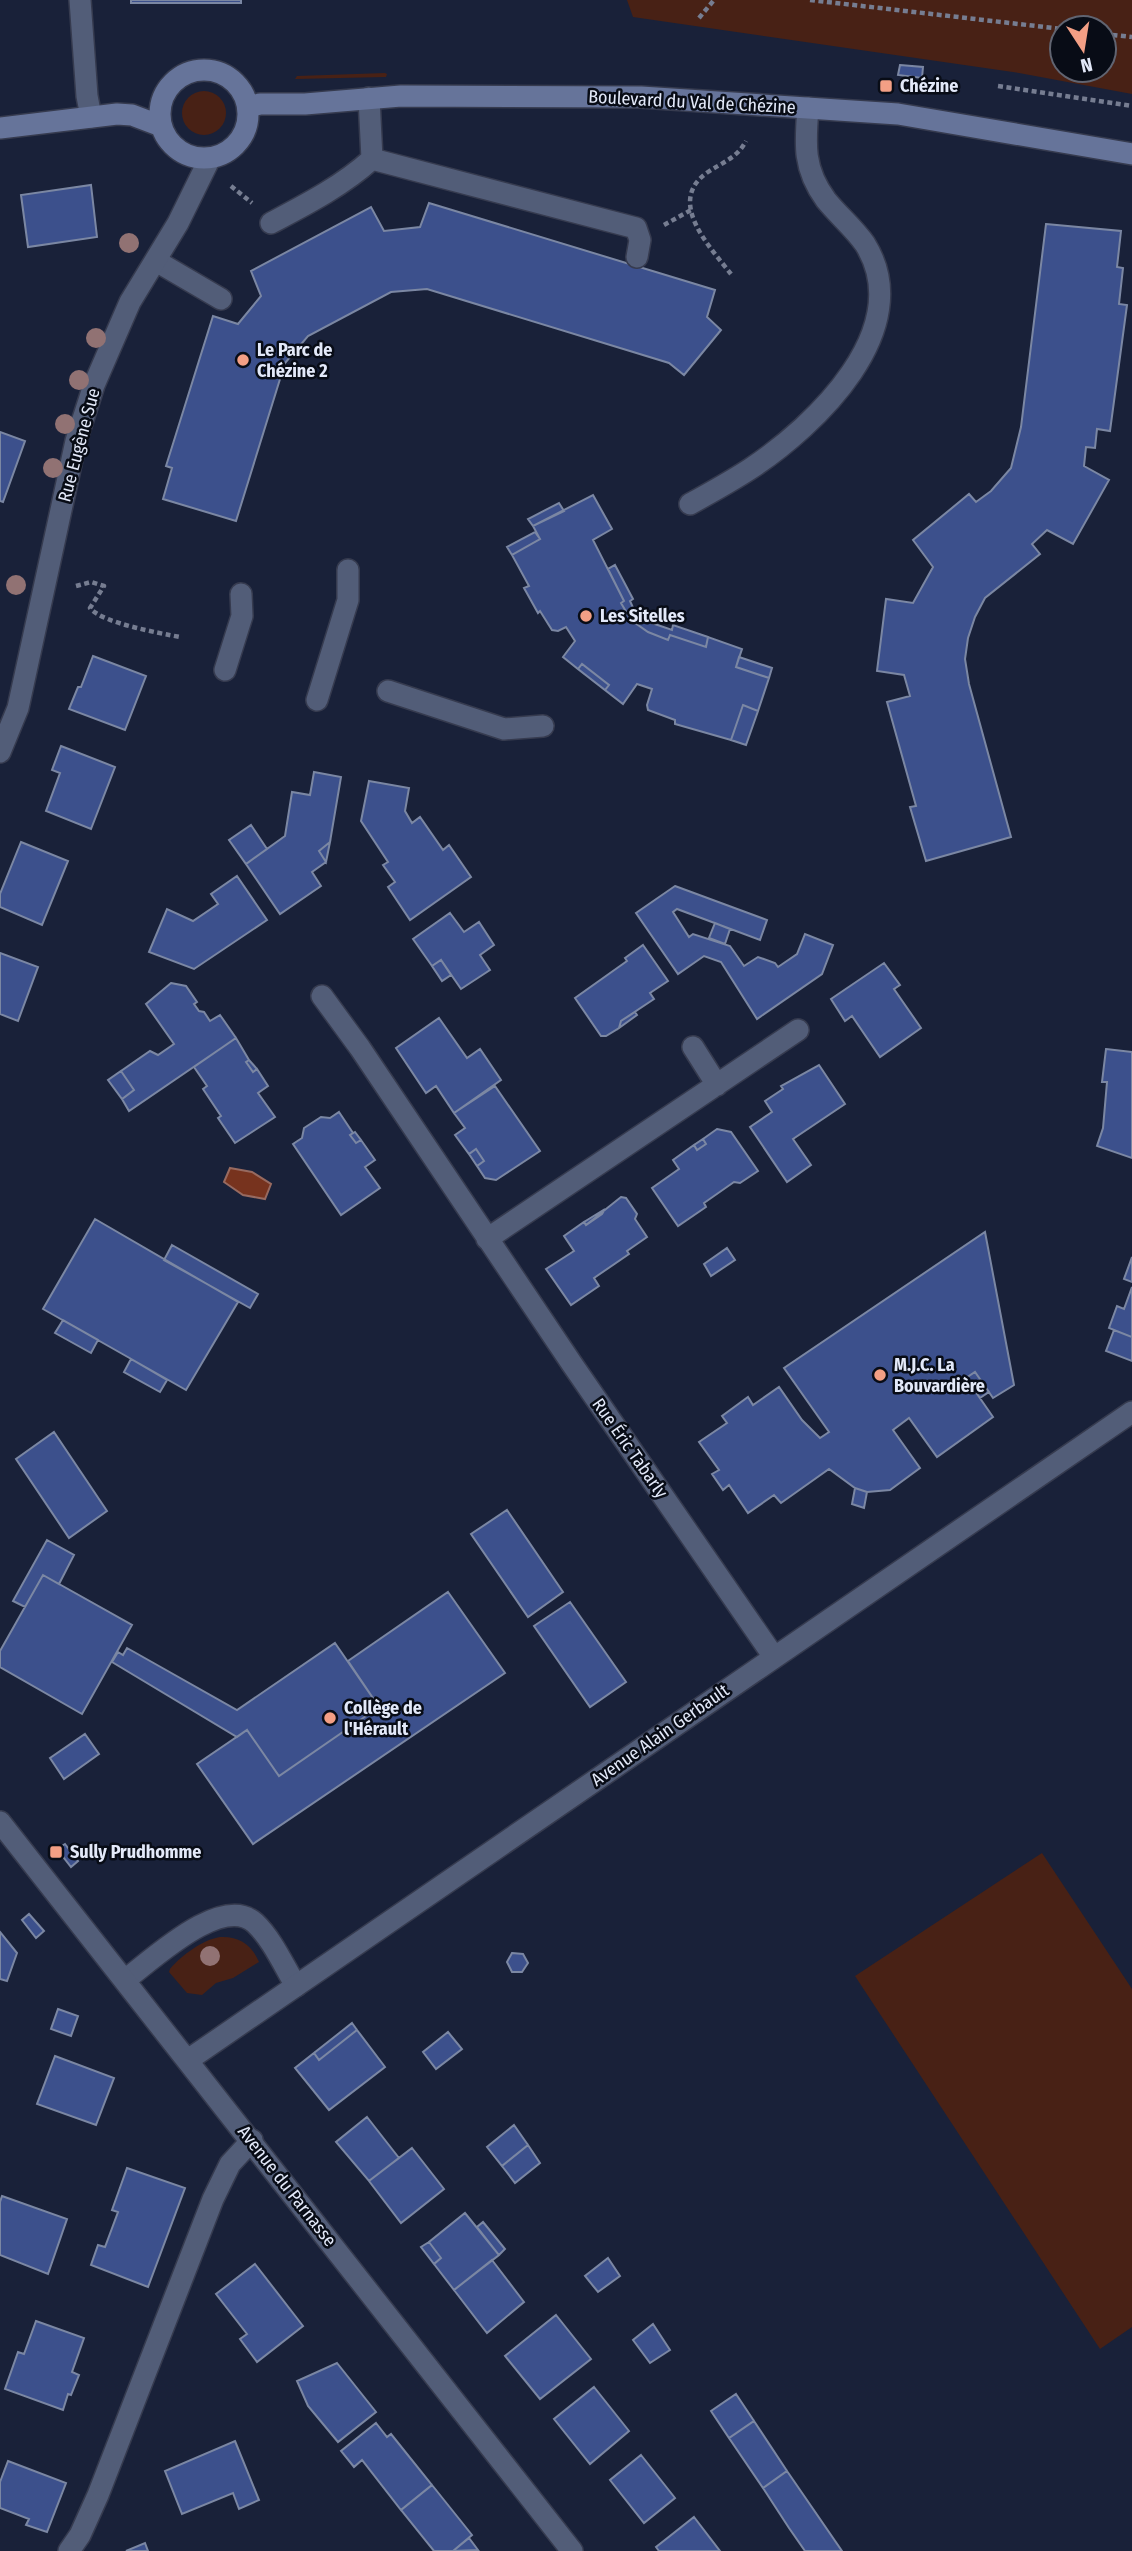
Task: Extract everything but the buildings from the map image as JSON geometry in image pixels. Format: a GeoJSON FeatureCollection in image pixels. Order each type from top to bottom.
{"type":"FeatureCollection","features":[{"type":"Feature","properties":{"kind":"street"},"geometry":{"type":"LineString","coordinates":[[80,0],[91,117]]}},
{"type":"Feature","properties":{"kind":"street"},"geometry":{"type":"LineString","coordinates":[[212,70],[223,73],[240,87],[248,107],[248,118],[242,137],[228,151],[210,158],[185,154],[174,147],[161,126],[161,103],[165,92],[171,83],[190,72],[212,70]]}},
{"type":"Feature","properties":{"kind":"street","name":"Boulevard du Val de Chézine"},"geometry":{"type":"LineString","coordinates":[[248,107],[260,104],[305,104],[369,98],[642,97],[898,114],[1132,154]]}},
{"type":"Feature","properties":{"kind":"street"},"geometry":{"type":"LineString","coordinates":[[271,223],[318,199],[356,174],[372,159],[369,98]]}},
{"type":"Feature","properties":{"kind":"street"},"geometry":{"type":"LineString","coordinates":[[690,504],[751,468],[788,440],[825,405],[868,348],[877,325],[880,283],[873,261],[864,244],[826,200],[807,163],[805,146],[808,108]]}},
{"type":"Feature","properties":{"kind":"street"},"geometry":{"type":"LineString","coordinates":[[0,128],[132,115],[161,126]]}},
{"type":"Feature","properties":{"kind":"street","name":"Rue Eugène Sue"},"geometry":{"type":"LineString","coordinates":[[0,752],[18,708],[76,441],[94,385],[130,302],[156,261],[210,158]]}},
{"type":"Feature","properties":{"kind":"street"},"geometry":{"type":"LineString","coordinates":[[372,159],[636,228],[640,240],[637,257]]}},
{"type":"Feature","properties":{"kind":"street"},"geometry":{"type":"LineString","coordinates":[[156,261],[220,299]]}},
{"type":"Feature","properties":{"kind":"street"},"geometry":{"type":"LineString","coordinates":[[317,700],[348,600],[348,570]]}},
{"type":"Feature","properties":{"kind":"street"},"geometry":{"type":"LineString","coordinates":[[225,670],[242,616],[241,594]]}},
{"type":"Feature","properties":{"kind":"street"},"geometry":{"type":"LineString","coordinates":[[388,691],[504,729],[543,726]]}},
{"type":"Feature","properties":{"kind":"street","name":"Rue Éric Tabarly"},"geometry":{"type":"LineString","coordinates":[[322,996],[774,1657]]}},
{"type":"Feature","properties":{"kind":"street"},"geometry":{"type":"LineString","coordinates":[[487,1239],[798,1030]]}},
{"type":"Feature","properties":{"kind":"street"},"geometry":{"type":"LineString","coordinates":[[693,1047],[717,1085]]}},
{"type":"Feature","properties":{"kind":"street","name":"Avenue Alain Gerbault"},"geometry":{"type":"LineString","coordinates":[[188,2060],[1132,1412]]}},
{"type":"Feature","properties":{"kind":"street","name":"Avenue du Parnasse"},"geometry":{"type":"LineString","coordinates":[[0,1822],[572,2551]]}},
{"type":"Feature","properties":{"kind":"street"},"geometry":{"type":"LineString","coordinates":[[125,1980],[201,1924],[222,1916],[241,1914],[253,1922],[265,1936],[296,1986]]}},
{"type":"Feature","properties":{"kind":"street"},"geometry":{"type":"LineString","coordinates":[[69,2551],[80,2535],[98,2495],[217,2190],[229,2164],[252,2140]]}},
{"type":"Feature","properties":{"kind":"path"},"geometry":{"type":"LineString","coordinates":[[699,18],[714,0]]}},
{"type":"Feature","properties":{"kind":"path"},"geometry":{"type":"LineString","coordinates":[[810,0],[1048,27]]}},
{"type":"Feature","properties":{"kind":"path"},"geometry":{"type":"LineString","coordinates":[[998,86],[1132,106]]}},
{"type":"Feature","properties":{"kind":"path"},"geometry":{"type":"LineString","coordinates":[[731,274],[700,235],[693,219],[690,194],[695,183],[705,173],[735,157],[746,141]]}},
{"type":"Feature","properties":{"kind":"path"},"geometry":{"type":"LineString","coordinates":[[70,590],[82,583],[102,584],[104,586],[90,608],[93,612],[117,622],[180,637]]}},
{"type":"Feature","properties":{"kind":"shaded area"},"geometry":{"type":"Polygon","coordinates":[[[627,0],[1132,0],[1132,94],[1078,84],[1118,84],[1118,14],[1048,14],[1048,78],[633,17],[627,0]]]}},
{"type":"Feature","properties":{"kind":"shaded area"},"geometry":{"type":"Polygon","coordinates":[[[385,73],[386,77],[295,79],[297,76],[385,73]]]}},
{"type":"Feature","properties":{"kind":"shaded area"},"geometry":{"type":"Polygon","coordinates":[[[204,91],[219,98],[226,113],[219,128],[204,135],[189,128],[182,113],[189,98],[204,91]]]}},
{"type":"Feature","properties":{"kind":"shaded area"},"geometry":{"type":"Polygon","coordinates":[[[230,1168],[252,1172],[271,1184],[265,1199],[243,1195],[224,1182],[230,1168]]]}},
{"type":"Feature","properties":{"kind":"shaded area"},"geometry":{"type":"Polygon","coordinates":[[[1042,1853],[1132,1989],[1132,2327],[1100,2349],[855,1976],[1042,1853]]]}},
{"type":"Feature","properties":{"kind":"shaded area"},"geometry":{"type":"Polygon","coordinates":[[[220,1937],[233,1938],[244,1943],[253,1951],[259,1962],[233,1978],[216,1983],[202,1995],[187,1993],[169,1972],[170,1969],[193,1949],[220,1937]]]}},
{"type":"Feature","properties":{"kind":"place","name":"Chézine"},"geometry":{"type":"Point","coordinates":[886,86]}},
{"type":"Feature","properties":{"kind":"place","name":"Le Parc de Chézine 2"},"geometry":{"type":"Point","coordinates":[243,360]}},
{"type":"Feature","properties":{"kind":"place","name":"Les Sitelles"},"geometry":{"type":"Point","coordinates":[586,616]}},
{"type":"Feature","properties":{"kind":"place","name":"M.J.C. La Bouvardière"},"geometry":{"type":"Point","coordinates":[880,1375]}},
{"type":"Feature","properties":{"kind":"place","name":"Collège de l'Hérault"},"geometry":{"type":"Point","coordinates":[330,1718]}},
{"type":"Feature","properties":{"kind":"place","name":"Sully Prudhomme"},"geometry":{"type":"Point","coordinates":[56,1852]}}]}
